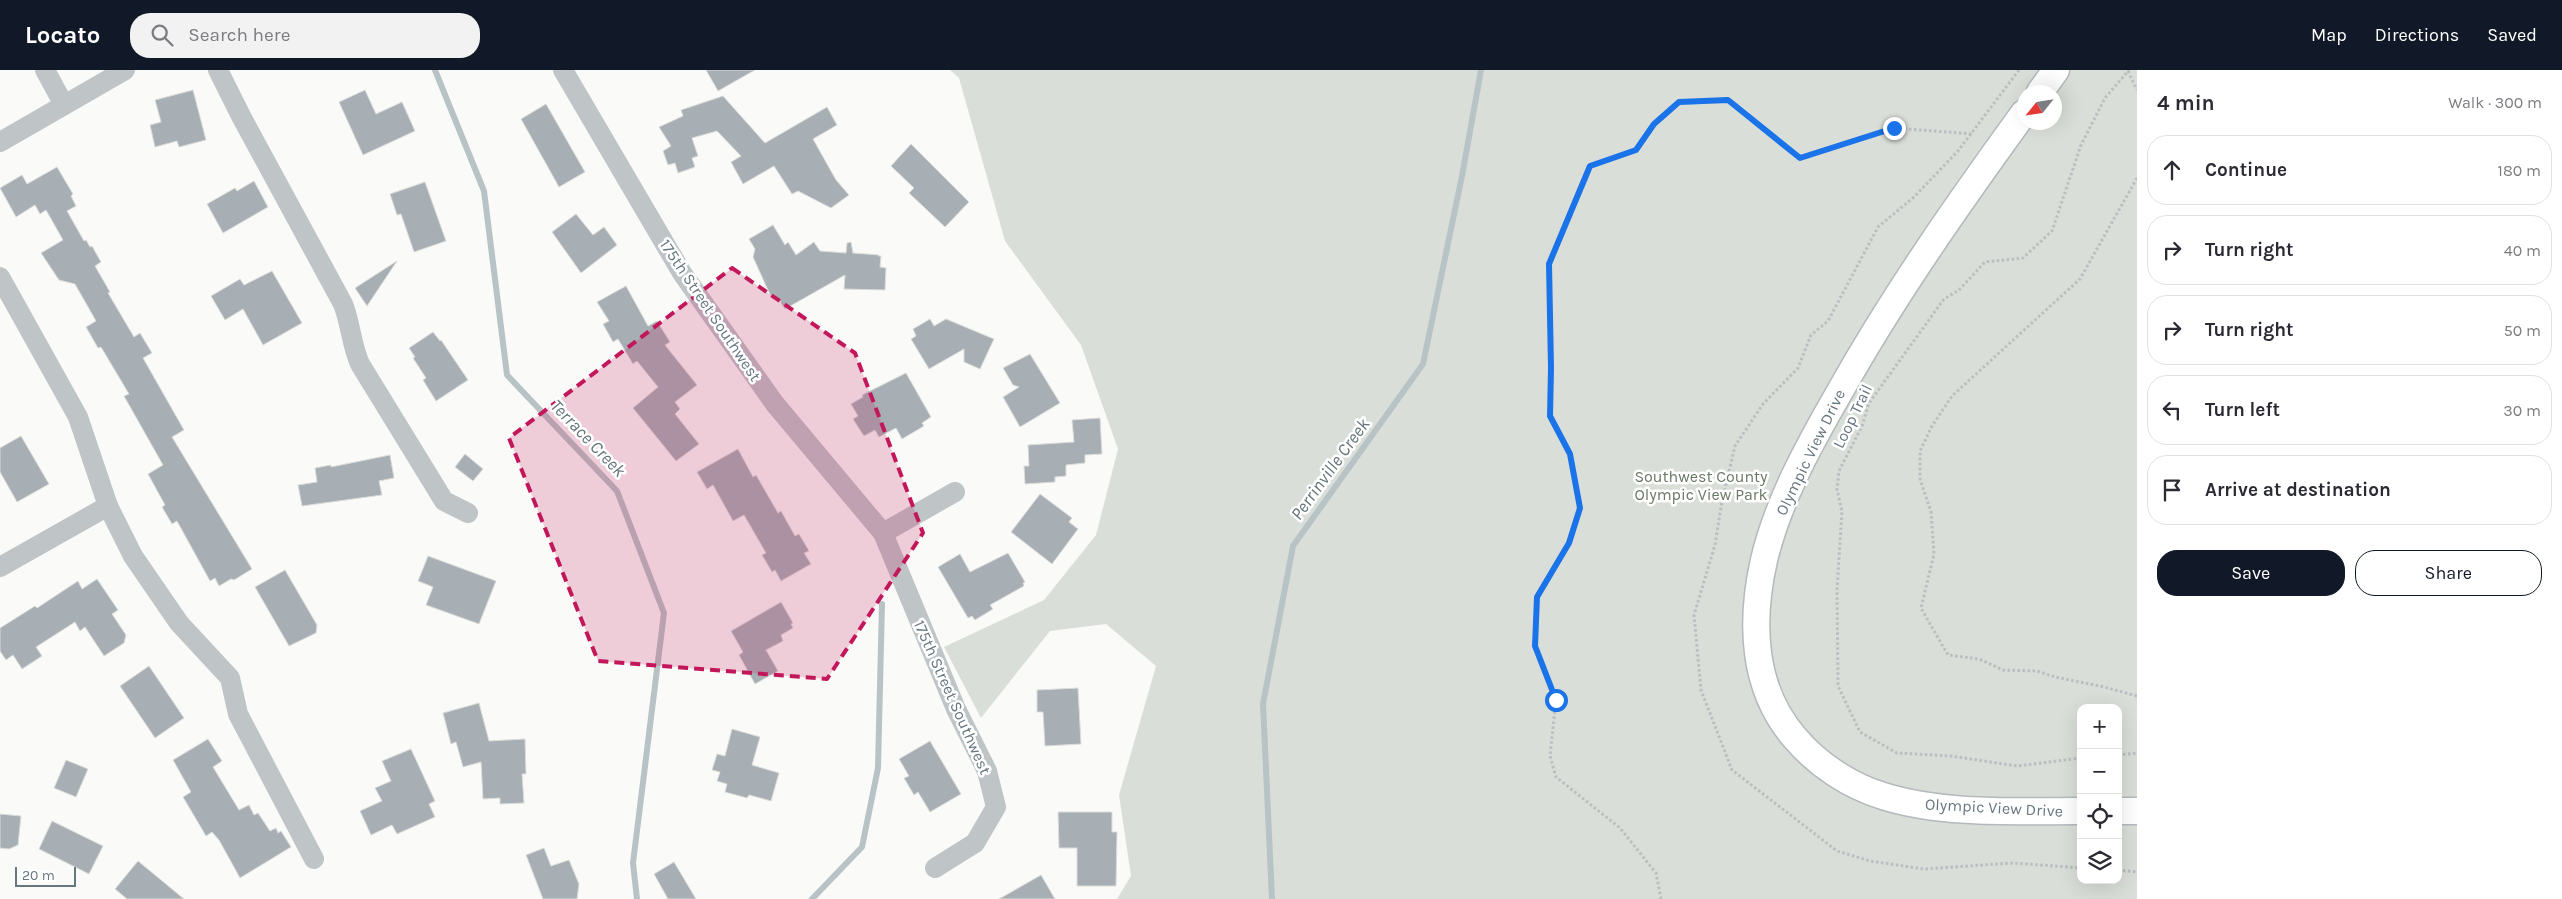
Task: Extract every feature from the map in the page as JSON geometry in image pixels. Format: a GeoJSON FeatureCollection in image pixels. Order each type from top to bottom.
{"type":"FeatureCollection","features":[{"type":"Feature","properties":{"kind":"main road"},"geometry":{"type":"LineString","coordinates":[[2045,85],[2056,70]]}},
{"type":"Feature","properties":{"kind":"main road","name":"Olympic View Drive"},"geometry":{"type":"LineString","coordinates":[[2017,123],[1957,205],[1890,306],[1824,420],[1800,467],[1777,518],[1765,559],[1757,612],[1758,659],[1765,687],[1785,727],[1819,762],[1861,788],[1908,803],[1947,807],[2077,811]]}},
{"type":"Feature","properties":{"kind":"main road"},"geometry":{"type":"LineString","coordinates":[[2122,811],[2137,811]]}},
{"type":"Feature","properties":{"kind":"street"},"geometry":{"type":"LineString","coordinates":[[45,70],[64,105]]}},
{"type":"Feature","properties":{"kind":"street"},"geometry":{"type":"LineString","coordinates":[[0,142],[125,70]]}},
{"type":"Feature","properties":{"kind":"street"},"geometry":{"type":"LineString","coordinates":[[218,70],[343,304],[348,315],[353,347],[360,364],[444,501],[468,513]]}},
{"type":"Feature","properties":{"kind":"street","name":"175th Street Southwest"},"geometry":{"type":"LineString","coordinates":[[562,70],[682,273],[775,404],[883,533],[956,709],[987,771],[996,807],[975,843],[935,868]]}},
{"type":"Feature","properties":{"kind":"street"},"geometry":{"type":"LineString","coordinates":[[0,277],[78,417],[108,506],[133,556],[179,623],[230,678],[238,714],[314,859]]}},
{"type":"Feature","properties":{"kind":"street"},"geometry":{"type":"LineString","coordinates":[[883,533],[955,492]]}},
{"type":"Feature","properties":{"kind":"street"},"geometry":{"type":"LineString","coordinates":[[0,567],[108,506]]}},
{"type":"Feature","properties":{"kind":"path"},"geometry":{"type":"LineString","coordinates":[[2019,70],[1987,111],[1973,134],[1914,197],[1878,227],[1828,321],[1811,335],[1798,368],[1763,404],[1735,446],[1722,501],[1715,545],[1694,615],[1701,690],[1732,770],[1838,851],[1870,861],[1924,869],[2013,863],[2077,868]]}},
{"type":"Feature","properties":{"kind":"path","name":"Loop Trail"},"geometry":{"type":"LineString","coordinates":[[2077,758],[2017,766],[1951,756],[1897,753],[1860,732],[1838,686],[1837,590],[1842,511],[1837,490],[1839,471],[1862,426],[1869,403],[1944,299],[1959,290],[1984,262],[2023,258],[2052,231],[2081,145],[2105,98],[2128,70],[2137,90]]}},
{"type":"Feature","properties":{"kind":"path"},"geometry":{"type":"LineString","coordinates":[[1662,899],[1656,873],[1620,828],[1556,777],[1550,756],[1556,700],[1535,646],[1537,597],[1569,543],[1580,508],[1570,454],[1550,416],[1549,264],[1572,207],[1590,166],[1636,150],[1654,124],[1679,102],[1728,100],[1800,158],[1894,128],[1973,134]]}},
{"type":"Feature","properties":{"kind":"path"},"geometry":{"type":"LineString","coordinates":[[2137,178],[2080,278],[1952,396],[1932,426],[1920,451],[1920,479],[1931,512],[1934,554],[1921,608],[1948,655],[1980,659],[2003,670],[2037,671],[2137,696]]}},
{"type":"Feature","properties":{"kind":"path"},"geometry":{"type":"LineString","coordinates":[[2122,755],[2137,753]]}},
{"type":"Feature","properties":{"kind":"path"},"geometry":{"type":"LineString","coordinates":[[2122,870],[2137,872]]}},
{"type":"Feature","properties":{"kind":"highlighted area"},"geometry":{"type":"Polygon","coordinates":[[[732,268],[855,353],[923,533],[827,679],[598,661],[509,438],[732,268]]]}},
{"type":"Feature","properties":{"kind":"green space","name":"Southwest County Olympic View Park"},"geometry":{"type":"Polygon","coordinates":[[[950,70],[2137,70],[2137,899],[1117,899],[1131,876],[1119,795],[1156,666],[1106,624],[1050,631],[981,718],[944,647],[1044,600],[1096,535],[1118,449],[1081,345],[1005,241],[959,78],[950,70]]]}},
{"type":"Feature","properties":{"kind":"building"},"geometry":{"type":"Polygon","coordinates":[[[706,70],[755,70],[718,91],[706,70]]]}},
{"type":"Feature","properties":{"kind":"building"},"geometry":{"type":"Polygon","coordinates":[[[193,90],[206,140],[179,147],[177,141],[155,147],[150,125],[161,122],[155,100],[193,90]]]}},
{"type":"Feature","properties":{"kind":"building"},"geometry":{"type":"Polygon","coordinates":[[[365,90],[376,114],[402,102],[415,131],[363,155],[339,102],[365,90]]]}},
{"type":"Feature","properties":{"kind":"building"},"geometry":{"type":"Polygon","coordinates":[[[723,96],[765,143],[827,107],[837,125],[813,139],[836,180],[849,195],[831,208],[798,191],[792,194],[774,166],[743,184],[731,162],[741,156],[717,131],[692,138],[698,156],[692,158],[695,167],[678,173],[675,163],[668,165],[663,151],[671,146],[659,127],[683,116],[681,110],[723,96]]]}},
{"type":"Feature","properties":{"kind":"building"},"geometry":{"type":"Polygon","coordinates":[[[546,104],[585,172],[559,187],[521,119],[546,104]]]}},
{"type":"Feature","properties":{"kind":"building"},"geometry":{"type":"Polygon","coordinates":[[[911,144],[969,202],[945,227],[909,193],[914,188],[891,166],[911,144]]]}},
{"type":"Feature","properties":{"kind":"building"},"geometry":{"type":"Polygon","coordinates":[[[57,167],[73,194],[71,196],[76,206],[67,211],[84,241],[86,240],[90,247],[92,246],[101,262],[95,266],[110,292],[108,293],[134,337],[140,333],[152,353],[143,358],[184,430],[172,437],[252,569],[234,580],[231,579],[219,586],[215,578],[210,581],[177,521],[172,524],[162,507],[165,505],[148,474],[163,465],[124,396],[129,394],[101,347],[98,348],[86,327],[96,321],[75,284],[59,280],[41,253],[63,240],[46,210],[40,214],[35,205],[16,217],[0,188],[22,175],[27,184],[57,167]]]}},
{"type":"Feature","properties":{"kind":"building"},"geometry":{"type":"Polygon","coordinates":[[[254,181],[268,207],[223,233],[207,204],[235,188],[237,191],[254,181]]]}},
{"type":"Feature","properties":{"kind":"building"},"geometry":{"type":"Polygon","coordinates":[[[425,182],[446,241],[414,252],[401,214],[397,215],[390,194],[425,182]]]}},
{"type":"Feature","properties":{"kind":"building"},"geometry":{"type":"Polygon","coordinates":[[[576,214],[593,235],[604,227],[617,245],[581,273],[552,232],[576,214]]]}},
{"type":"Feature","properties":{"kind":"building"},"geometry":{"type":"Polygon","coordinates":[[[773,225],[785,245],[788,242],[796,255],[814,242],[820,251],[846,253],[847,243],[851,242],[853,253],[881,256],[880,267],[886,268],[885,290],[844,289],[845,275],[785,309],[778,298],[771,296],[753,257],[755,249],[749,239],[773,225]]]}},
{"type":"Feature","properties":{"kind":"building"},"geometry":{"type":"Polygon","coordinates":[[[397,261],[367,306],[355,288],[397,261]]]}},
{"type":"Feature","properties":{"kind":"building"},"geometry":{"type":"Polygon","coordinates":[[[272,271],[302,323],[263,345],[243,309],[225,320],[211,296],[240,279],[244,285],[272,271]]]}},
{"type":"Feature","properties":{"kind":"building"},"geometry":{"type":"Polygon","coordinates":[[[626,286],[648,326],[657,321],[670,342],[665,345],[697,385],[675,402],[680,409],[675,414],[699,444],[676,461],[633,408],[658,387],[637,361],[633,364],[618,339],[613,342],[603,324],[609,321],[597,302],[626,286]]]}},
{"type":"Feature","properties":{"kind":"building"},"geometry":{"type":"Polygon","coordinates":[[[930,319],[934,326],[946,319],[994,339],[980,369],[964,362],[964,349],[929,369],[911,339],[916,336],[913,329],[930,319]]]}},
{"type":"Feature","properties":{"kind":"building"},"geometry":{"type":"Polygon","coordinates":[[[433,332],[441,340],[468,380],[436,401],[423,380],[426,378],[409,348],[433,332]]]}},
{"type":"Feature","properties":{"kind":"building"},"geometry":{"type":"Polygon","coordinates":[[[1030,354],[1060,403],[1020,427],[1003,397],[1019,387],[1013,385],[1003,368],[1030,354]]]}},
{"type":"Feature","properties":{"kind":"building"},"geometry":{"type":"Polygon","coordinates":[[[906,373],[931,417],[922,423],[924,426],[902,439],[896,428],[879,437],[875,430],[864,436],[853,419],[858,416],[851,404],[863,397],[862,395],[906,373]]]}},
{"type":"Feature","properties":{"kind":"building"},"geometry":{"type":"Polygon","coordinates":[[[1100,418],[1102,454],[1085,455],[1085,463],[1066,465],[1066,476],[1055,477],[1055,482],[1025,484],[1024,466],[1029,466],[1028,445],[1074,442],[1072,420],[1100,418]]]}},
{"type":"Feature","properties":{"kind":"building"},"geometry":{"type":"Polygon","coordinates":[[[21,436],[49,484],[17,502],[0,472],[0,448],[21,436]]]}},
{"type":"Feature","properties":{"kind":"building"},"geometry":{"type":"Polygon","coordinates":[[[738,449],[753,477],[756,475],[778,513],[781,511],[795,536],[799,534],[809,551],[804,553],[811,564],[781,581],[775,570],[772,572],[762,555],[766,553],[744,515],[733,521],[713,485],[707,489],[697,472],[738,449]]]}},
{"type":"Feature","properties":{"kind":"building"},"geometry":{"type":"Polygon","coordinates":[[[465,454],[483,469],[473,481],[455,467],[465,454]]]}},
{"type":"Feature","properties":{"kind":"building"},"geometry":{"type":"Polygon","coordinates":[[[390,455],[394,478],[379,481],[382,495],[302,506],[298,485],[317,482],[315,468],[331,465],[331,467],[390,455]]]}},
{"type":"Feature","properties":{"kind":"building"},"geometry":{"type":"Polygon","coordinates":[[[1040,494],[1072,518],[1069,522],[1078,529],[1052,564],[1011,532],[1040,494]]]}},
{"type":"Feature","properties":{"kind":"building"},"geometry":{"type":"Polygon","coordinates":[[[1008,553],[1025,582],[1023,583],[1024,586],[990,605],[993,609],[975,620],[972,616],[968,618],[938,567],[960,554],[970,572],[1008,553]]]}},
{"type":"Feature","properties":{"kind":"building"},"geometry":{"type":"Polygon","coordinates":[[[428,556],[496,581],[479,624],[426,605],[433,587],[418,581],[428,556]]]}},
{"type":"Feature","properties":{"kind":"building"},"geometry":{"type":"Polygon","coordinates":[[[285,570],[317,625],[316,633],[289,646],[255,587],[285,570]]]}},
{"type":"Feature","properties":{"kind":"building"},"geometry":{"type":"Polygon","coordinates":[[[97,579],[118,610],[112,614],[126,635],[124,643],[104,656],[85,627],[80,631],[75,622],[36,647],[42,656],[22,669],[13,655],[6,660],[0,651],[0,628],[35,606],[37,608],[78,581],[82,589],[97,579]]]}},
{"type":"Feature","properties":{"kind":"building"},"geometry":{"type":"Polygon","coordinates":[[[781,602],[793,623],[791,624],[793,628],[781,635],[783,641],[766,650],[778,671],[755,684],[739,655],[743,652],[731,631],[781,602]]]}},
{"type":"Feature","properties":{"kind":"building"},"geometry":{"type":"Polygon","coordinates":[[[149,666],[184,718],[155,738],[120,686],[149,666]]]}},
{"type":"Feature","properties":{"kind":"building"},"geometry":{"type":"Polygon","coordinates":[[[1078,688],[1081,744],[1045,746],[1043,712],[1037,712],[1037,690],[1078,688]]]}},
{"type":"Feature","properties":{"kind":"building"},"geometry":{"type":"Polygon","coordinates":[[[479,703],[489,741],[525,739],[526,774],[522,774],[524,803],[500,804],[500,798],[483,799],[481,762],[463,767],[456,742],[451,744],[443,713],[479,703]]]}},
{"type":"Feature","properties":{"kind":"building"},"geometry":{"type":"Polygon","coordinates":[[[732,729],[760,737],[752,765],[779,773],[771,801],[749,795],[747,798],[725,792],[727,784],[717,781],[720,772],[712,770],[717,754],[725,756],[732,729]]]}},
{"type":"Feature","properties":{"kind":"building"},"geometry":{"type":"Polygon","coordinates":[[[208,739],[222,761],[213,767],[239,810],[249,805],[254,815],[258,813],[270,831],[276,828],[278,833],[281,831],[291,847],[240,878],[219,840],[212,832],[206,836],[183,797],[191,792],[173,760],[208,739]]]}},
{"type":"Feature","properties":{"kind":"building"},"geometry":{"type":"Polygon","coordinates":[[[930,741],[961,794],[930,812],[918,792],[914,795],[904,778],[909,776],[899,759],[930,741]]]}},
{"type":"Feature","properties":{"kind":"building"},"geometry":{"type":"Polygon","coordinates":[[[411,749],[435,801],[429,804],[435,817],[397,834],[392,825],[371,835],[360,811],[382,801],[375,788],[391,781],[382,761],[411,749]]]}},
{"type":"Feature","properties":{"kind":"building"},"geometry":{"type":"Polygon","coordinates":[[[66,760],[88,769],[76,797],[54,788],[66,760]]]}},
{"type":"Feature","properties":{"kind":"building"},"geometry":{"type":"Polygon","coordinates":[[[1058,812],[1112,812],[1112,832],[1117,832],[1116,886],[1077,886],[1077,848],[1059,848],[1058,812]]]}},
{"type":"Feature","properties":{"kind":"building"},"geometry":{"type":"Polygon","coordinates":[[[0,814],[21,816],[18,845],[9,849],[0,848],[0,814]]]}},
{"type":"Feature","properties":{"kind":"building"},"geometry":{"type":"Polygon","coordinates":[[[52,821],[103,846],[89,874],[39,849],[52,821]]]}},
{"type":"Feature","properties":{"kind":"building"},"geometry":{"type":"Polygon","coordinates":[[[544,848],[551,866],[569,860],[579,884],[577,899],[543,899],[526,855],[544,848]]]}},
{"type":"Feature","properties":{"kind":"building"},"geometry":{"type":"Polygon","coordinates":[[[138,861],[184,899],[127,899],[115,889],[138,861]]]}},
{"type":"Feature","properties":{"kind":"building"},"geometry":{"type":"Polygon","coordinates":[[[674,862],[696,899],[668,899],[654,874],[674,862]]]}},
{"type":"Feature","properties":{"kind":"building"},"geometry":{"type":"Polygon","coordinates":[[[1041,875],[1055,899],[999,899],[1041,875]]]}},
{"type":"Feature","properties":{"kind":"waterway","name":"Terrace Creek"},"geometry":{"type":"LineString","coordinates":[[435,70],[484,191],[507,375],[617,491],[664,613],[633,863],[637,899]]}},
{"type":"Feature","properties":{"kind":"waterway","name":"Perrinville Creek"},"geometry":{"type":"LineString","coordinates":[[1272,899],[1263,704],[1293,546],[1423,364],[1462,176],[1481,70]]}},
{"type":"Feature","properties":{"kind":"waterway"},"geometry":{"type":"LineString","coordinates":[[812,899],[862,847],[878,768],[882,604]]}},
{"type":"Feature","properties":{"kind":"route"},"geometry":{"type":"LineString","coordinates":[[1556,700],[1535,646],[1537,597],[1569,543],[1580,508],[1570,454],[1550,416],[1549,264],[1590,166],[1636,150],[1654,124],[1679,102],[1728,100],[1765,132],[1800,158],[1894,128]]}}]}
